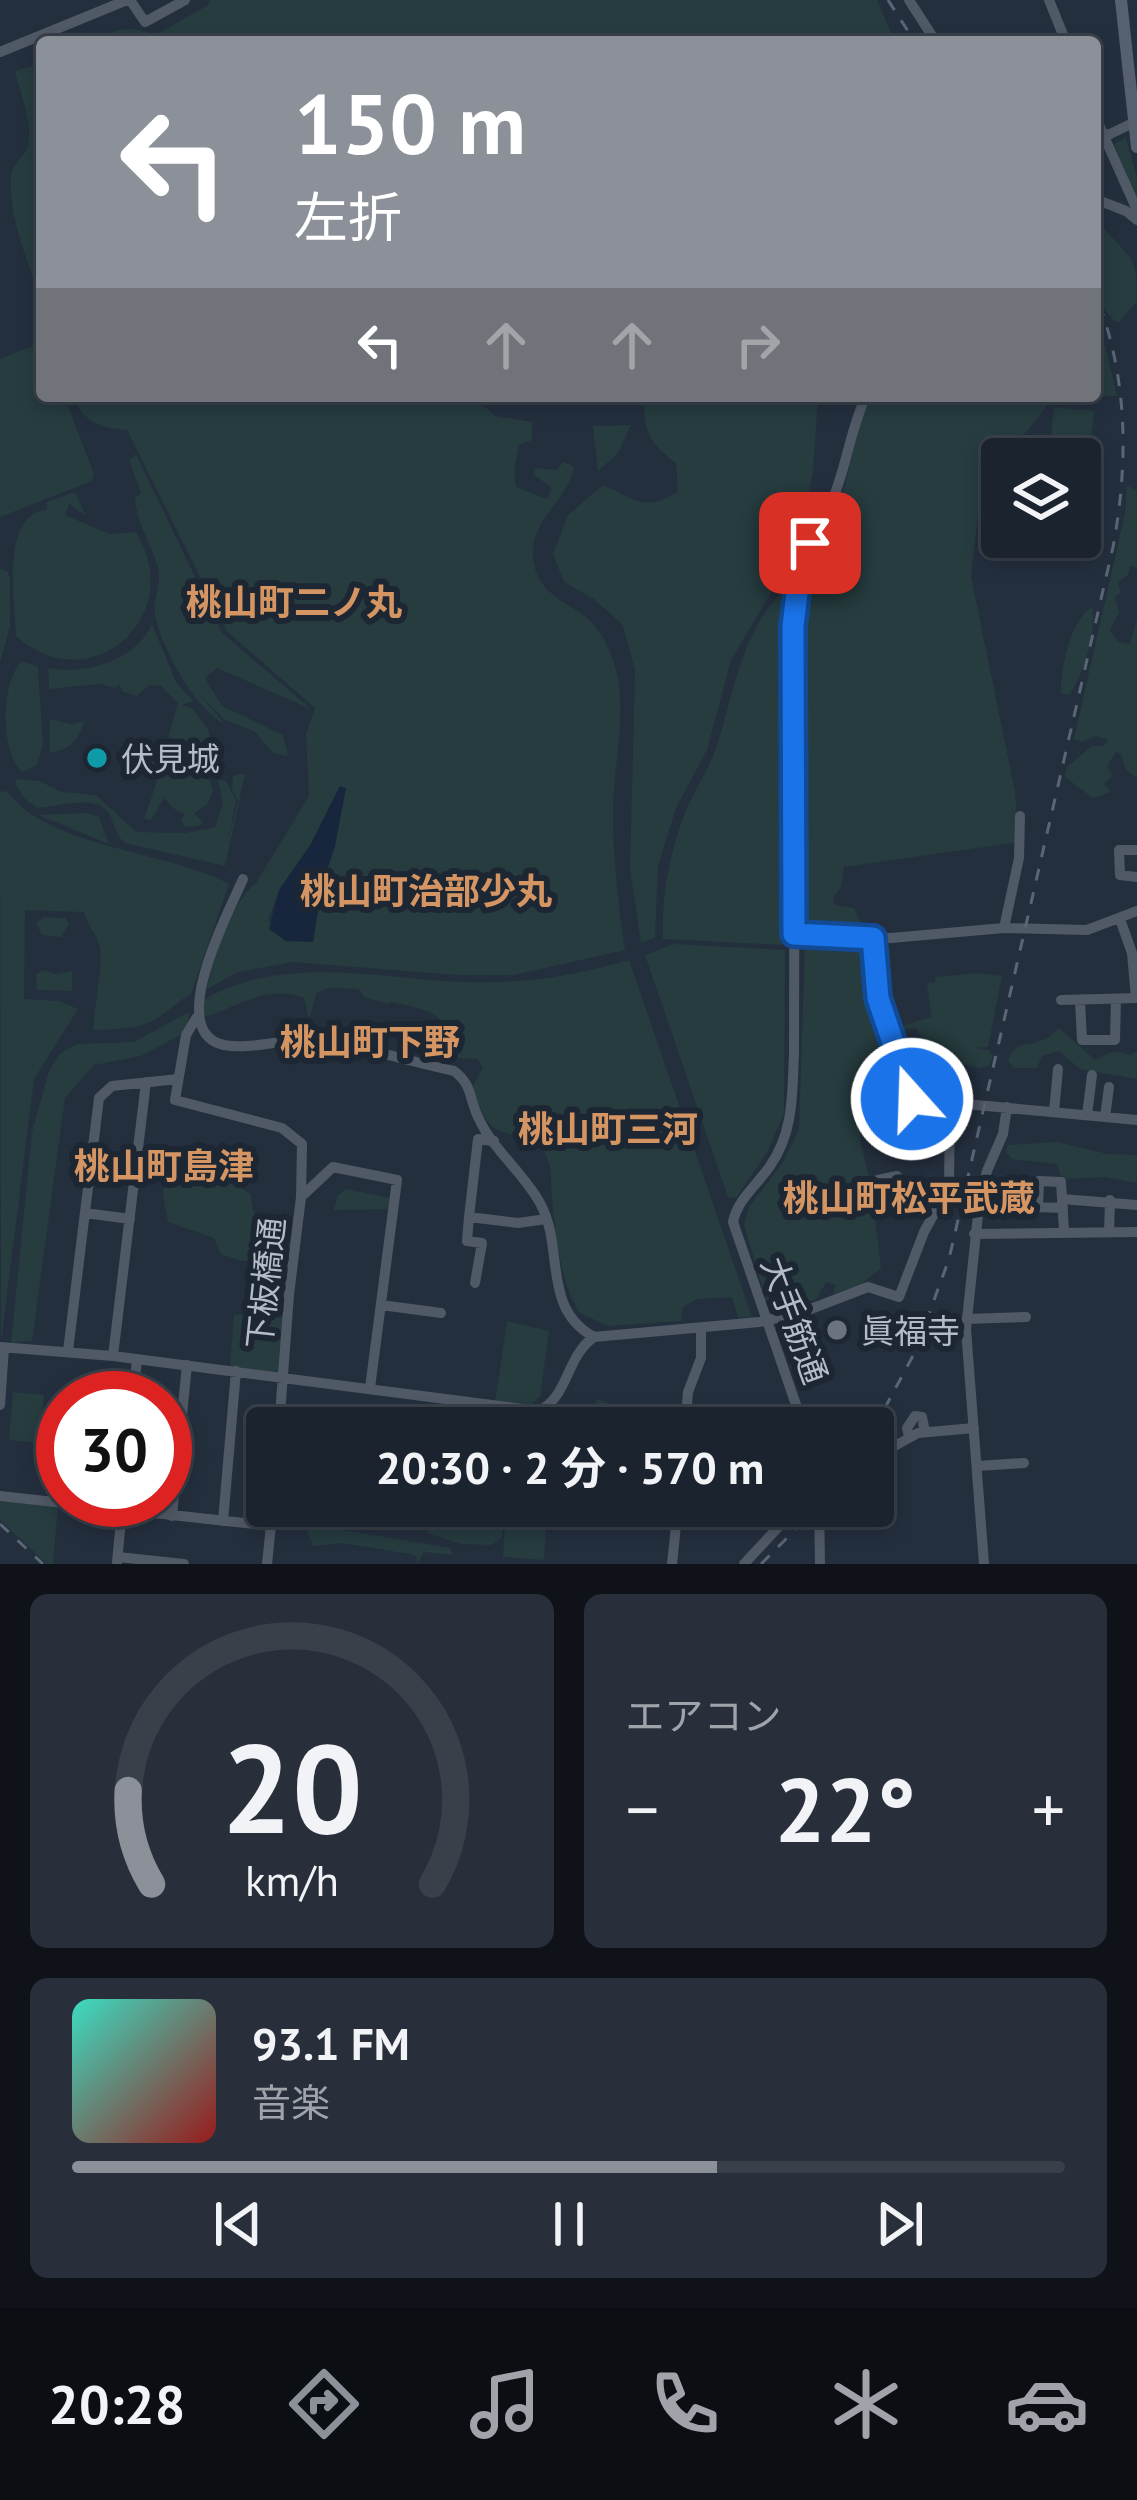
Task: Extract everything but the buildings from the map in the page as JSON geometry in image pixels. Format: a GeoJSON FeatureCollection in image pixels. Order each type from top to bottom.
{"type":"FeatureCollection","features":[{"type":"Feature","properties":{"kind":"main road"},"geometry":{"type":"LineString","coordinates":[[1121,0],[1137,147]]}},
{"type":"Feature","properties":{"kind":"street"},"geometry":{"type":"LineString","coordinates":[[40,36],[129,0],[145,22],[185,0]]}},
{"type":"Feature","properties":{"kind":"street"},"geometry":{"type":"LineString","coordinates":[[909,0],[932,36]]}},
{"type":"Feature","properties":{"kind":"street"},"geometry":{"type":"LineString","coordinates":[[1049,0],[1064,36]]}},
{"type":"Feature","properties":{"kind":"street"},"geometry":{"type":"LineString","coordinates":[[0,52],[36,37]]}},
{"type":"Feature","properties":{"kind":"street"},"geometry":{"type":"LineString","coordinates":[[1101,135],[1135,122]]}},
{"type":"Feature","properties":{"kind":"street"},"geometry":{"type":"LineString","coordinates":[[1101,137],[1137,210]]}},
{"type":"Feature","properties":{"kind":"street"},"geometry":{"type":"LineString","coordinates":[[1101,202],[1137,220]]}},
{"type":"Feature","properties":{"kind":"street"},"geometry":{"type":"LineString","coordinates":[[863,402],[796,594],[794,934],[873,938],[1007,928],[1093,930],[1131,912],[1136,998],[1060,1000]]}},
{"type":"Feature","properties":{"kind":"street"},"geometry":{"type":"LineString","coordinates":[[1007,928],[1020,816]]}},
{"type":"Feature","properties":{"kind":"street"},"geometry":{"type":"LineString","coordinates":[[1137,850],[1119,850],[1120,875],[1137,877]]}},
{"type":"Feature","properties":{"kind":"street"},"geometry":{"type":"LineString","coordinates":[[68,1351],[100,1098],[112,1086],[178,1078],[201,987],[243,879]]}},
{"type":"Feature","properties":{"kind":"street","name":"大手筋通"},"geometry":{"type":"LineString","coordinates":[[794,934],[790,1122],[771,1166],[736,1209],[734,1230],[797,1407]]}},
{"type":"Feature","properties":{"kind":"street"},"geometry":{"type":"LineString","coordinates":[[873,938],[878,998],[912,1099],[1137,1120]]}},
{"type":"Feature","properties":{"kind":"street"},"geometry":{"type":"LineString","coordinates":[[1079,1000],[1082,1040],[1115,1040],[1116,999]]}},
{"type":"Feature","properties":{"kind":"street"},"geometry":{"type":"LineString","coordinates":[[197,1017],[208,1037],[223,1045],[303,1040],[454,1071],[466,1080],[478,1118],[540,1203],[562,1306],[594,1337]]}},
{"type":"Feature","properties":{"kind":"street"},"geometry":{"type":"LineString","coordinates":[[1054,1112],[1058,1070]]}},
{"type":"Feature","properties":{"kind":"street"},"geometry":{"type":"LineString","coordinates":[[1087,1115],[1093,1076]]}},
{"type":"Feature","properties":{"kind":"street","name":"下板橋通"},"geometry":{"type":"LineString","coordinates":[[178,1078],[175,1100],[282,1128],[302,1144],[302,1197],[281,1407]]}},
{"type":"Feature","properties":{"kind":"street"},"geometry":{"type":"LineString","coordinates":[[113,1356],[146,1082]]}},
{"type":"Feature","properties":{"kind":"street"},"geometry":{"type":"LineString","coordinates":[[1105,1117],[1109,1088]]}},
{"type":"Feature","properties":{"kind":"street"},"geometry":{"type":"LineString","coordinates":[[0,1405],[2,1347],[283,1376],[538,1411],[555,1400],[574,1355],[594,1337],[764,1320],[803,1312],[868,1287],[899,1298],[949,1186],[950,1102]]}},
{"type":"Feature","properties":{"kind":"street"},"geometry":{"type":"LineString","coordinates":[[984,1564],[967,1319],[979,1205],[1007,1107]]}},
{"type":"Feature","properties":{"kind":"street"},"geometry":{"type":"LineString","coordinates":[[475,1283],[482,1243],[466,1241],[478,1139],[494,1141]]}},
{"type":"Feature","properties":{"kind":"street"},"geometry":{"type":"LineString","coordinates":[[302,1197],[333,1167],[397,1180],[370,1388]]}},
{"type":"Feature","properties":{"kind":"street"},"geometry":{"type":"LineString","coordinates":[[887,1178],[890,1208],[917,1205],[934,1214]]}},
{"type":"Feature","properties":{"kind":"street"},"geometry":{"type":"LineString","coordinates":[[1037,1208],[1039,1181],[1061,1182],[1064,1231]]}},
{"type":"Feature","properties":{"kind":"street"},"geometry":{"type":"LineString","coordinates":[[979,1205],[1037,1208],[1110,1200],[1137,1205]]}},
{"type":"Feature","properties":{"kind":"street"},"geometry":{"type":"LineString","coordinates":[[1109,1233],[1110,1200]]}},
{"type":"Feature","properties":{"kind":"street"},"geometry":{"type":"LineString","coordinates":[[85,1214],[130,1219]]}},
{"type":"Feature","properties":{"kind":"street"},"geometry":{"type":"LineString","coordinates":[[470,1217],[518,1223],[546,1219]]}},
{"type":"Feature","properties":{"kind":"street"},"geometry":{"type":"LineString","coordinates":[[974,1234],[1137,1232]]}},
{"type":"Feature","properties":{"kind":"street"},"geometry":{"type":"LineString","coordinates":[[381,1305],[442,1313]]}},
{"type":"Feature","properties":{"kind":"street"},"geometry":{"type":"LineString","coordinates":[[967,1319],[1026,1317]]}},
{"type":"Feature","properties":{"kind":"street"},"geometry":{"type":"LineString","coordinates":[[687,1407],[701,1358],[701,1329]]}},
{"type":"Feature","properties":{"kind":"street"},"geometry":{"type":"LineString","coordinates":[[136,1371],[137,1359]]}},
{"type":"Feature","properties":{"kind":"street"},"geometry":{"type":"LineString","coordinates":[[186,1371],[187,1365]]}},
{"type":"Feature","properties":{"kind":"street"},"geometry":{"type":"LineString","coordinates":[[223,1521],[236,1371]]}},
{"type":"Feature","properties":{"kind":"street"},"geometry":{"type":"LineString","coordinates":[[894,1446],[925,1432],[974,1428]]}},
{"type":"Feature","properties":{"kind":"street"},"geometry":{"type":"LineString","coordinates":[[977,1466],[1024,1463]]}},
{"type":"Feature","properties":{"kind":"street"},"geometry":{"type":"LineString","coordinates":[[0,1496],[36,1499]]}},
{"type":"Feature","properties":{"kind":"street"},"geometry":{"type":"LineString","coordinates":[[192,1518],[246,1523]]}},
{"type":"Feature","properties":{"kind":"street"},"geometry":{"type":"LineString","coordinates":[[120,1527],[118,1560],[184,1564]]}},
{"type":"Feature","properties":{"kind":"street"},"geometry":{"type":"LineString","coordinates":[[267,1564],[271,1527]]}},
{"type":"Feature","properties":{"kind":"street"},"geometry":{"type":"LineString","coordinates":[[672,1564],[675,1527]]}},
{"type":"Feature","properties":{"kind":"street"},"geometry":{"type":"LineString","coordinates":[[744,1564],[778,1527]]}},
{"type":"Feature","properties":{"kind":"street"},"geometry":{"type":"LineString","coordinates":[[820,1527],[820,1564]]}},
{"type":"Feature","properties":{"kind":"green space"},"geometry":{"type":"Polygon","coordinates":[[[210,0],[877,0],[892,36],[106,36],[125,29],[156,35],[210,0]]]}},
{"type":"Feature","properties":{"kind":"green space"},"geometry":{"type":"Polygon","coordinates":[[[36,65],[36,285],[11,194],[11,177],[29,136],[15,71],[36,65]]]}},
{"type":"Feature","properties":{"kind":"green space"},"geometry":{"type":"Polygon","coordinates":[[[1126,138],[1137,178],[1137,202],[1114,144],[1126,138]]]}},
{"type":"Feature","properties":{"kind":"green space"},"geometry":{"type":"Polygon","coordinates":[[[1101,227],[1131,259],[1136,274],[1137,301],[1118,323],[1101,299],[1101,227]]]}},
{"type":"Feature","properties":{"kind":"green space"},"geometry":{"type":"Polygon","coordinates":[[[1101,328],[1117,396],[1101,396],[1101,328]]]}},
{"type":"Feature","properties":{"kind":"green space"},"geometry":{"type":"Polygon","coordinates":[[[36,344],[36,402],[66,402],[94,474],[92,481],[0,517],[0,359],[36,344]]]}},
{"type":"Feature","properties":{"kind":"green space"},"geometry":{"type":"Polygon","coordinates":[[[76,402],[478,402],[496,416],[532,422],[532,440],[519,445],[516,487],[547,499],[552,488],[533,474],[535,468],[556,470],[564,462],[574,467],[537,533],[535,570],[545,587],[600,632],[618,681],[613,828],[625,950],[514,975],[293,962],[238,972],[207,989],[232,916],[309,796],[306,734],[315,708],[227,631],[127,430],[94,422],[76,402]],[[340,786],[311,844],[279,890],[268,921],[313,941],[322,884],[335,846],[340,786]]]}},
{"type":"Feature","properties":{"kind":"green space"},"geometry":{"type":"Polygon","coordinates":[[[644,402],[818,402],[813,472],[791,574],[771,593],[731,660],[707,750],[676,808],[658,866],[655,938],[641,943],[630,870],[635,671],[623,625],[594,599],[564,582],[553,554],[568,515],[603,485],[647,503],[678,491],[676,463],[654,442],[644,402]]]}},
{"type":"Feature","properties":{"kind":"green space"},"geometry":{"type":"Polygon","coordinates":[[[869,402],[1050,402],[1021,438],[981,438],[981,489],[971,576],[1015,792],[1019,842],[844,867],[841,887],[833,898],[835,905],[854,908],[860,921],[856,931],[806,926],[800,921],[805,590],[820,537],[844,489],[869,402]]]}},
{"type":"Feature","properties":{"kind":"green space"},"geometry":{"type":"Polygon","coordinates":[[[1054,407],[1094,411],[1091,438],[1051,438],[1054,407]]]}},
{"type":"Feature","properties":{"kind":"green space"},"geometry":{"type":"Polygon","coordinates":[[[631,425],[618,453],[598,471],[593,426],[631,425]]]}},
{"type":"Feature","properties":{"kind":"green space"},"geometry":{"type":"Polygon","coordinates":[[[136,454],[222,633],[311,709],[217,668],[205,678],[222,706],[283,735],[288,756],[273,753],[254,731],[225,720],[196,691],[224,723],[209,712],[173,662],[155,614],[159,574],[136,508],[135,498],[141,493],[129,460],[136,454]]]}},
{"type":"Feature","properties":{"kind":"green space"},"geometry":{"type":"Polygon","coordinates":[[[1127,486],[1137,490],[1137,568],[1130,566],[1128,575],[1118,582],[1119,612],[1110,630],[1118,642],[1130,644],[1137,619],[1137,778],[1116,752],[1107,766],[1113,776],[1104,784],[1111,792],[1093,798],[1065,777],[1067,767],[1092,746],[1103,746],[1109,740],[1096,736],[1082,742],[1074,739],[1127,486]]]}},
{"type":"Feature","properties":{"kind":"green space"},"geometry":{"type":"Polygon","coordinates":[[[75,492],[86,516],[69,504],[65,515],[109,534],[136,532],[149,564],[150,593],[140,620],[123,641],[100,655],[73,660],[45,654],[16,636],[13,582],[22,526],[32,515],[47,510],[47,502],[75,492]]]}},
{"type":"Feature","properties":{"kind":"green space"},"geometry":{"type":"Polygon","coordinates":[[[0,568],[10,579],[10,626],[0,663],[0,568]]]}},
{"type":"Feature","properties":{"kind":"green space"},"geometry":{"type":"Polygon","coordinates":[[[785,589],[780,785],[784,945],[663,939],[665,890],[680,826],[715,751],[748,644],[785,589]]]}},
{"type":"Feature","properties":{"kind":"green space"},"geometry":{"type":"Polygon","coordinates":[[[1092,607],[1093,628],[1084,664],[1069,695],[1061,693],[1073,633],[1092,607]]]}},
{"type":"Feature","properties":{"kind":"green space"},"geometry":{"type":"Polygon","coordinates":[[[152,624],[176,682],[193,701],[181,705],[192,708],[208,729],[214,757],[168,737],[178,703],[161,686],[149,685],[137,696],[122,691],[119,684],[115,688],[100,684],[49,689],[48,668],[78,669],[108,662],[134,647],[152,624]]]}},
{"type":"Feature","properties":{"kind":"green space"},"geometry":{"type":"Polygon","coordinates":[[[22,661],[38,667],[43,745],[37,765],[23,772],[10,751],[6,718],[10,685],[22,661]]]}},
{"type":"Feature","properties":{"kind":"green space"},"geometry":{"type":"Polygon","coordinates":[[[50,719],[71,724],[84,721],[73,743],[50,752],[50,719]]]}},
{"type":"Feature","properties":{"kind":"green space"},"geometry":{"type":"Polygon","coordinates":[[[167,747],[210,766],[206,771],[213,791],[207,804],[194,813],[203,822],[199,826],[185,827],[181,820],[185,814],[164,798],[151,820],[144,819],[158,778],[147,773],[147,767],[145,773],[136,771],[145,754],[150,759],[159,757],[165,778],[167,747]]]}},
{"type":"Feature","properties":{"kind":"green space"},"geometry":{"type":"Polygon","coordinates":[[[245,774],[225,866],[125,843],[99,806],[37,808],[15,784],[17,779],[39,781],[62,792],[96,795],[136,832],[186,833],[215,827],[223,803],[218,780],[226,781],[236,801],[227,844],[238,801],[232,790],[233,776],[245,774]]]}},
{"type":"Feature","properties":{"kind":"green space"},"geometry":{"type":"Polygon","coordinates":[[[7,791],[51,825],[229,884],[191,994],[156,1019],[126,1028],[93,1030],[100,948],[84,912],[25,910],[24,999],[59,1001],[78,1009],[34,1079],[1,1342],[0,792],[7,791]]]}},
{"type":"Feature","properties":{"kind":"green space"},"geometry":{"type":"Polygon","coordinates":[[[87,813],[99,817],[109,844],[38,815],[87,813]]]}},
{"type":"Feature","properties":{"kind":"green space"},"geometry":{"type":"Polygon","coordinates":[[[44,917],[65,918],[69,923],[61,937],[42,935],[36,923],[44,917]]]}},
{"type":"Feature","properties":{"kind":"green space"},"geometry":{"type":"Polygon","coordinates":[[[805,943],[858,943],[873,967],[894,1061],[879,1077],[874,1117],[868,1096],[859,1106],[860,1140],[871,1186],[862,1204],[875,1218],[881,1268],[859,1286],[833,1294],[836,1285],[826,1282],[816,1300],[769,1309],[744,1225],[749,1207],[783,1162],[799,1129],[805,943]]]}},
{"type":"Feature","properties":{"kind":"green space"},"geometry":{"type":"Polygon","coordinates":[[[674,944],[785,950],[784,1113],[768,1151],[736,1198],[728,1197],[645,955],[674,944]]]}},
{"type":"Feature","properties":{"kind":"green space"},"geometry":{"type":"Polygon","coordinates":[[[629,960],[752,1317],[738,1318],[732,1297],[697,1299],[683,1307],[681,1321],[608,1326],[580,1313],[560,1259],[550,1166],[541,1145],[490,1124],[473,1086],[483,1067],[477,1059],[456,1058],[447,1030],[428,1011],[387,1004],[365,997],[358,989],[329,988],[317,992],[309,1019],[304,998],[290,994],[252,999],[203,1017],[203,1000],[266,977],[332,972],[508,982],[569,975],[629,960]]]}},
{"type":"Feature","properties":{"kind":"green space"},"geometry":{"type":"Polygon","coordinates":[[[42,970],[72,971],[72,991],[37,990],[36,975],[42,970]]]}},
{"type":"Feature","properties":{"kind":"green space"},"geometry":{"type":"Polygon","coordinates":[[[1002,976],[988,1047],[976,1048],[989,1050],[990,1065],[979,1068],[934,1058],[916,1028],[901,1035],[888,1028],[884,980],[897,1024],[902,1026],[931,1017],[927,983],[935,982],[935,977],[1002,976]]]}},
{"type":"Feature","properties":{"kind":"green space"},"geometry":{"type":"Polygon","coordinates":[[[189,1012],[188,1025],[180,1035],[141,1056],[94,1065],[65,1098],[32,1341],[11,1343],[32,1132],[49,1071],[59,1054],[77,1044],[134,1042],[189,1012]]]}},
{"type":"Feature","properties":{"kind":"green space"},"geometry":{"type":"Polygon","coordinates":[[[1059,1028],[1095,1060],[1114,1051],[1131,1055],[1137,1051],[1137,1079],[1080,1069],[1059,1051],[1042,1056],[1037,1068],[1013,1068],[1008,1060],[1015,1049],[1039,1042],[1059,1028]]]}},
{"type":"Feature","properties":{"kind":"green space"},"geometry":{"type":"Polygon","coordinates":[[[1057,1142],[1108,1154],[1137,1155],[1137,1183],[1104,1177],[1066,1179],[1057,1164],[1012,1159],[1006,1151],[1008,1145],[1057,1142]]]}},
{"type":"Feature","properties":{"kind":"green space"},"geometry":{"type":"Polygon","coordinates":[[[165,1175],[227,1180],[251,1194],[262,1244],[260,1260],[241,1261],[221,1254],[214,1238],[168,1222],[163,1195],[165,1175]]]}},
{"type":"Feature","properties":{"kind":"green space"},"geometry":{"type":"Polygon","coordinates":[[[346,1189],[391,1198],[388,1209],[334,1210],[338,1195],[346,1189]]]}},
{"type":"Feature","properties":{"kind":"green space"},"geometry":{"type":"Polygon","coordinates":[[[234,1314],[285,1318],[281,1372],[230,1367],[234,1314]]]}},
{"type":"Feature","properties":{"kind":"green space"},"geometry":{"type":"Polygon","coordinates":[[[507,1321],[549,1331],[540,1397],[528,1407],[495,1403],[507,1321]]]}},
{"type":"Feature","properties":{"kind":"green space"},"geometry":{"type":"Polygon","coordinates":[[[13,1392],[36,1394],[36,1443],[9,1440],[13,1392]]]}},
{"type":"Feature","properties":{"kind":"green space"},"geometry":{"type":"Polygon","coordinates":[[[0,1499],[36,1503],[36,1527],[56,1527],[53,1564],[47,1564],[0,1520],[0,1499]]]}},
{"type":"Feature","properties":{"kind":"green space"},"geometry":{"type":"Polygon","coordinates":[[[306,1527],[450,1548],[452,1555],[424,1552],[417,1564],[411,1554],[342,1543],[313,1546],[306,1527]]]}},
{"type":"Feature","properties":{"kind":"green space"},"geometry":{"type":"Polygon","coordinates":[[[427,1527],[502,1527],[502,1537],[492,1545],[461,1544],[427,1533],[427,1527]]]}},
{"type":"Feature","properties":{"kind":"green space"},"geometry":{"type":"Polygon","coordinates":[[[505,1527],[546,1527],[544,1560],[503,1557],[505,1527]]]}},
{"type":"Feature","properties":{"kind":"water"},"geometry":{"type":"Polygon","coordinates":[[[340,786],[346,788],[313,942],[286,941],[269,929],[279,890],[311,844],[340,786]]]}},
{"type":"Feature","properties":{"kind":"railway"},"geometry":{"type":"LineString","coordinates":[[888,0],[911,36]]}},
{"type":"Feature","properties":{"kind":"railway"},"geometry":{"type":"LineString","coordinates":[[885,1407],[915,1352],[949,1259],[1113,547],[1122,483],[1122,418],[1114,355],[1101,310]]}},
{"type":"Feature","properties":{"kind":"railway"},"geometry":{"type":"LineString","coordinates":[[0,1524],[43,1564]]}},
{"type":"Feature","properties":{"kind":"railway"},"geometry":{"type":"LineString","coordinates":[[761,1564],[798,1527]]}},
{"type":"Feature","properties":{"kind":"place","name":"伏見城"},"geometry":{"type":"Point","coordinates":[97,758]}},
{"type":"Feature","properties":{"kind":"place","name":"眞福寺"},"geometry":{"type":"Point","coordinates":[837,1330]}},
{"type":"Feature","properties":{"kind":"district","name":"桃山町二ノ丸"},"geometry":{"type":"Point","coordinates":[294,601]}},
{"type":"Feature","properties":{"kind":"district","name":"桃山町治部少丸"},"geometry":{"type":"Point","coordinates":[426,890]}},
{"type":"Feature","properties":{"kind":"district","name":"桃山町下野"},"geometry":{"type":"Point","coordinates":[370,1041]}},
{"type":"Feature","properties":{"kind":"district","name":"桃山町三河"},"geometry":{"type":"Point","coordinates":[608,1128]}},
{"type":"Feature","properties":{"kind":"district","name":"桃山町島津"},"geometry":{"type":"Point","coordinates":[164,1165]}},
{"type":"Feature","properties":{"kind":"district","name":"桃山町松平武蔵"},"geometry":{"type":"Point","coordinates":[909,1197]}},
{"type":"Feature","properties":{"kind":"route"},"geometry":{"type":"LineString","coordinates":[[810,543],[793,626],[794,934],[873,938],[878,998],[912,1099]]}}]}
